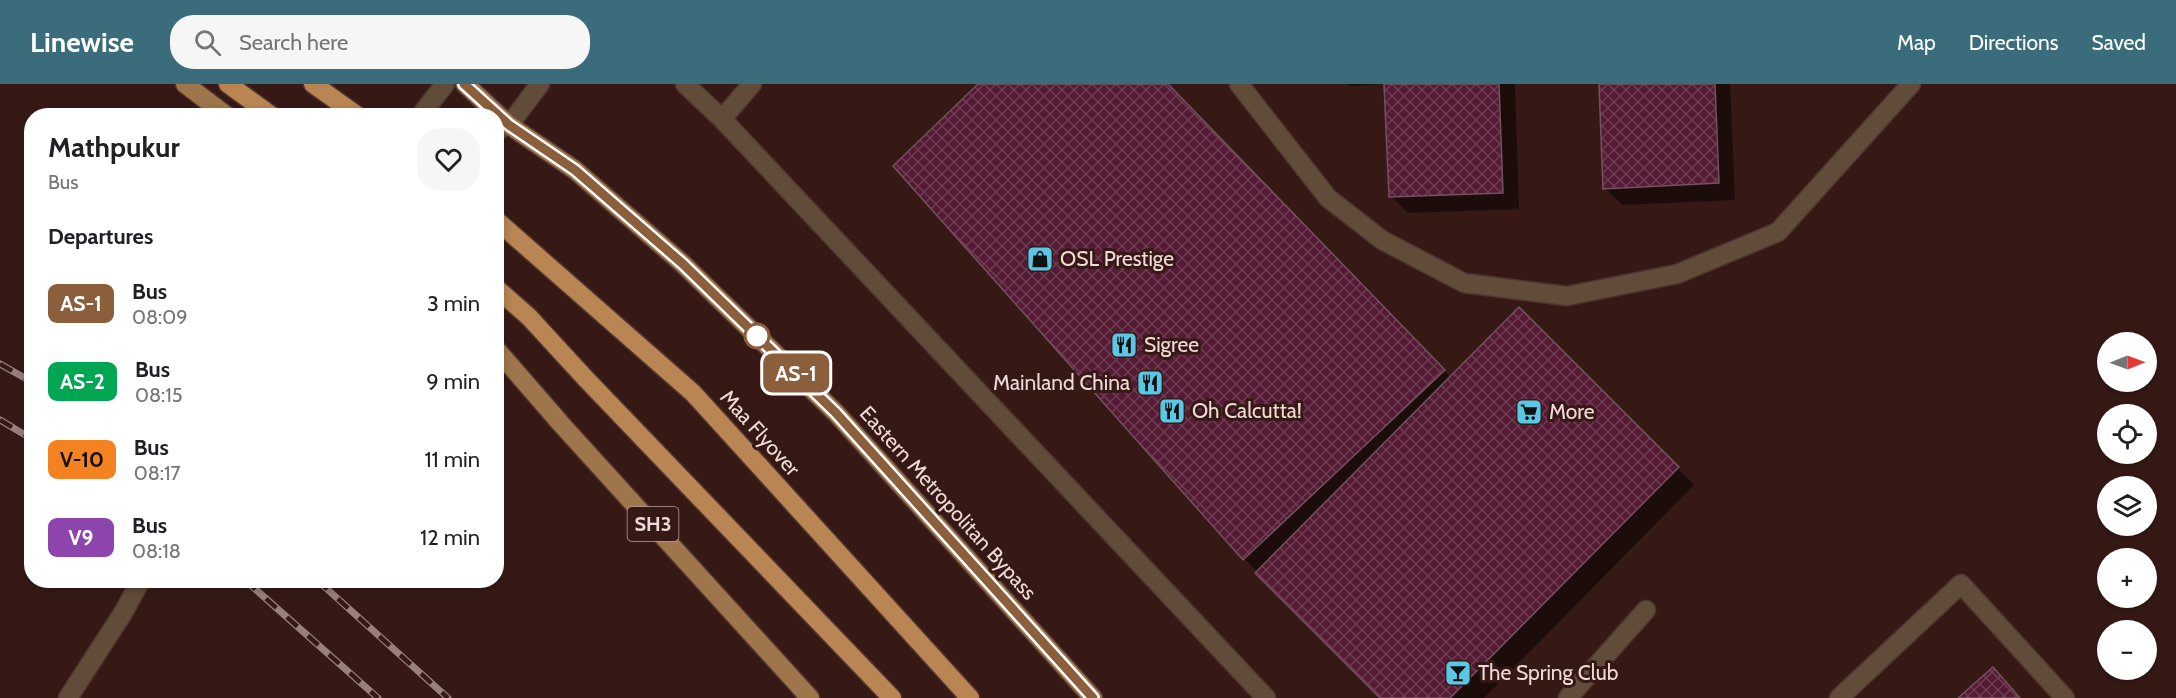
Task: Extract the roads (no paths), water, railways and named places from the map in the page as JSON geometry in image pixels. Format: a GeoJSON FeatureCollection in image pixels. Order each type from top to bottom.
{"type":"FeatureCollection","features":[{"type":"Feature","properties":{"kind":"highway"},"geometry":{"type":"LineString","coordinates":[[228,84],[261,108]]}},
{"type":"Feature","properties":{"kind":"highway"},"geometry":{"type":"LineString","coordinates":[[313,84],[347,108]]}},
{"type":"Feature","properties":{"kind":"highway","name":"Maa Flyover"},"geometry":{"type":"LineString","coordinates":[[504,227],[693,393],[970,698]]}},
{"type":"Feature","properties":{"kind":"highway"},"geometry":{"type":"LineString","coordinates":[[504,295],[529,317],[818,623],[892,698]]}},
{"type":"Feature","properties":{"kind":"main road"},"geometry":{"type":"LineString","coordinates":[[185,84],[216,108]]}},
{"type":"Feature","properties":{"kind":"main road","name":"Eastern Metropolitan Bypass"},"geometry":{"type":"LineString","coordinates":[[465,84],[486,108]]}},
{"type":"Feature","properties":{"kind":"main road","name":"Eastern Metropolitan Bypass"},"geometry":{"type":"LineString","coordinates":[[504,129],[575,170],[683,264],[836,413],[1093,698]]}},
{"type":"Feature","properties":{"kind":"main road","name":"SH3"},"geometry":{"type":"LineString","coordinates":[[504,358],[810,698]]}},
{"type":"Feature","properties":{"kind":"street"},"geometry":{"type":"LineString","coordinates":[[426,108],[445,84]]}},
{"type":"Feature","properties":{"kind":"street"},"geometry":{"type":"LineString","coordinates":[[504,127],[540,84]]}},
{"type":"Feature","properties":{"kind":"street"},"geometry":{"type":"LineString","coordinates":[[686,84],[722,119],[1266,698]]}},
{"type":"Feature","properties":{"kind":"street"},"geometry":{"type":"LineString","coordinates":[[722,119],[752,84]]}},
{"type":"Feature","properties":{"kind":"street"},"geometry":{"type":"LineString","coordinates":[[1239,84],[1328,198],[1382,240],[1464,283],[1567,296],[1677,274],[1778,232],[1911,84]]}},
{"type":"Feature","properties":{"kind":"street"},"geometry":{"type":"LineString","coordinates":[[1839,698],[1961,584],[2066,698]]}},
{"type":"Feature","properties":{"kind":"street"},"geometry":{"type":"LineString","coordinates":[[68,698],[137,588]]}},
{"type":"Feature","properties":{"kind":"street"},"geometry":{"type":"LineString","coordinates":[[1568,698],[1646,610]]}},
{"type":"Feature","properties":{"kind":"railway"},"geometry":{"type":"LineString","coordinates":[[0,364],[24,378]]}},
{"type":"Feature","properties":{"kind":"railway"},"geometry":{"type":"LineString","coordinates":[[0,420],[24,434]]}},
{"type":"Feature","properties":{"kind":"railway"},"geometry":{"type":"LineString","coordinates":[[254,588],[378,698]]}},
{"type":"Feature","properties":{"kind":"railway"},"geometry":{"type":"LineString","coordinates":[[326,588],[448,698]]}},
{"type":"Feature","properties":{"kind":"place","name":"OSL Prestige"},"geometry":{"type":"Point","coordinates":[1040,259]}},
{"type":"Feature","properties":{"kind":"place","name":"Sigree"},"geometry":{"type":"Point","coordinates":[1124,345]}},
{"type":"Feature","properties":{"kind":"place","name":"Mainland China"},"geometry":{"type":"Point","coordinates":[1150,383]}},
{"type":"Feature","properties":{"kind":"place","name":"Oh Calcutta!"},"geometry":{"type":"Point","coordinates":[1172,411]}},
{"type":"Feature","properties":{"kind":"place","name":"More"},"geometry":{"type":"Point","coordinates":[1529,412]}},
{"type":"Feature","properties":{"kind":"place","name":"The Spring Club"},"geometry":{"type":"Point","coordinates":[1458,673]}}]}
